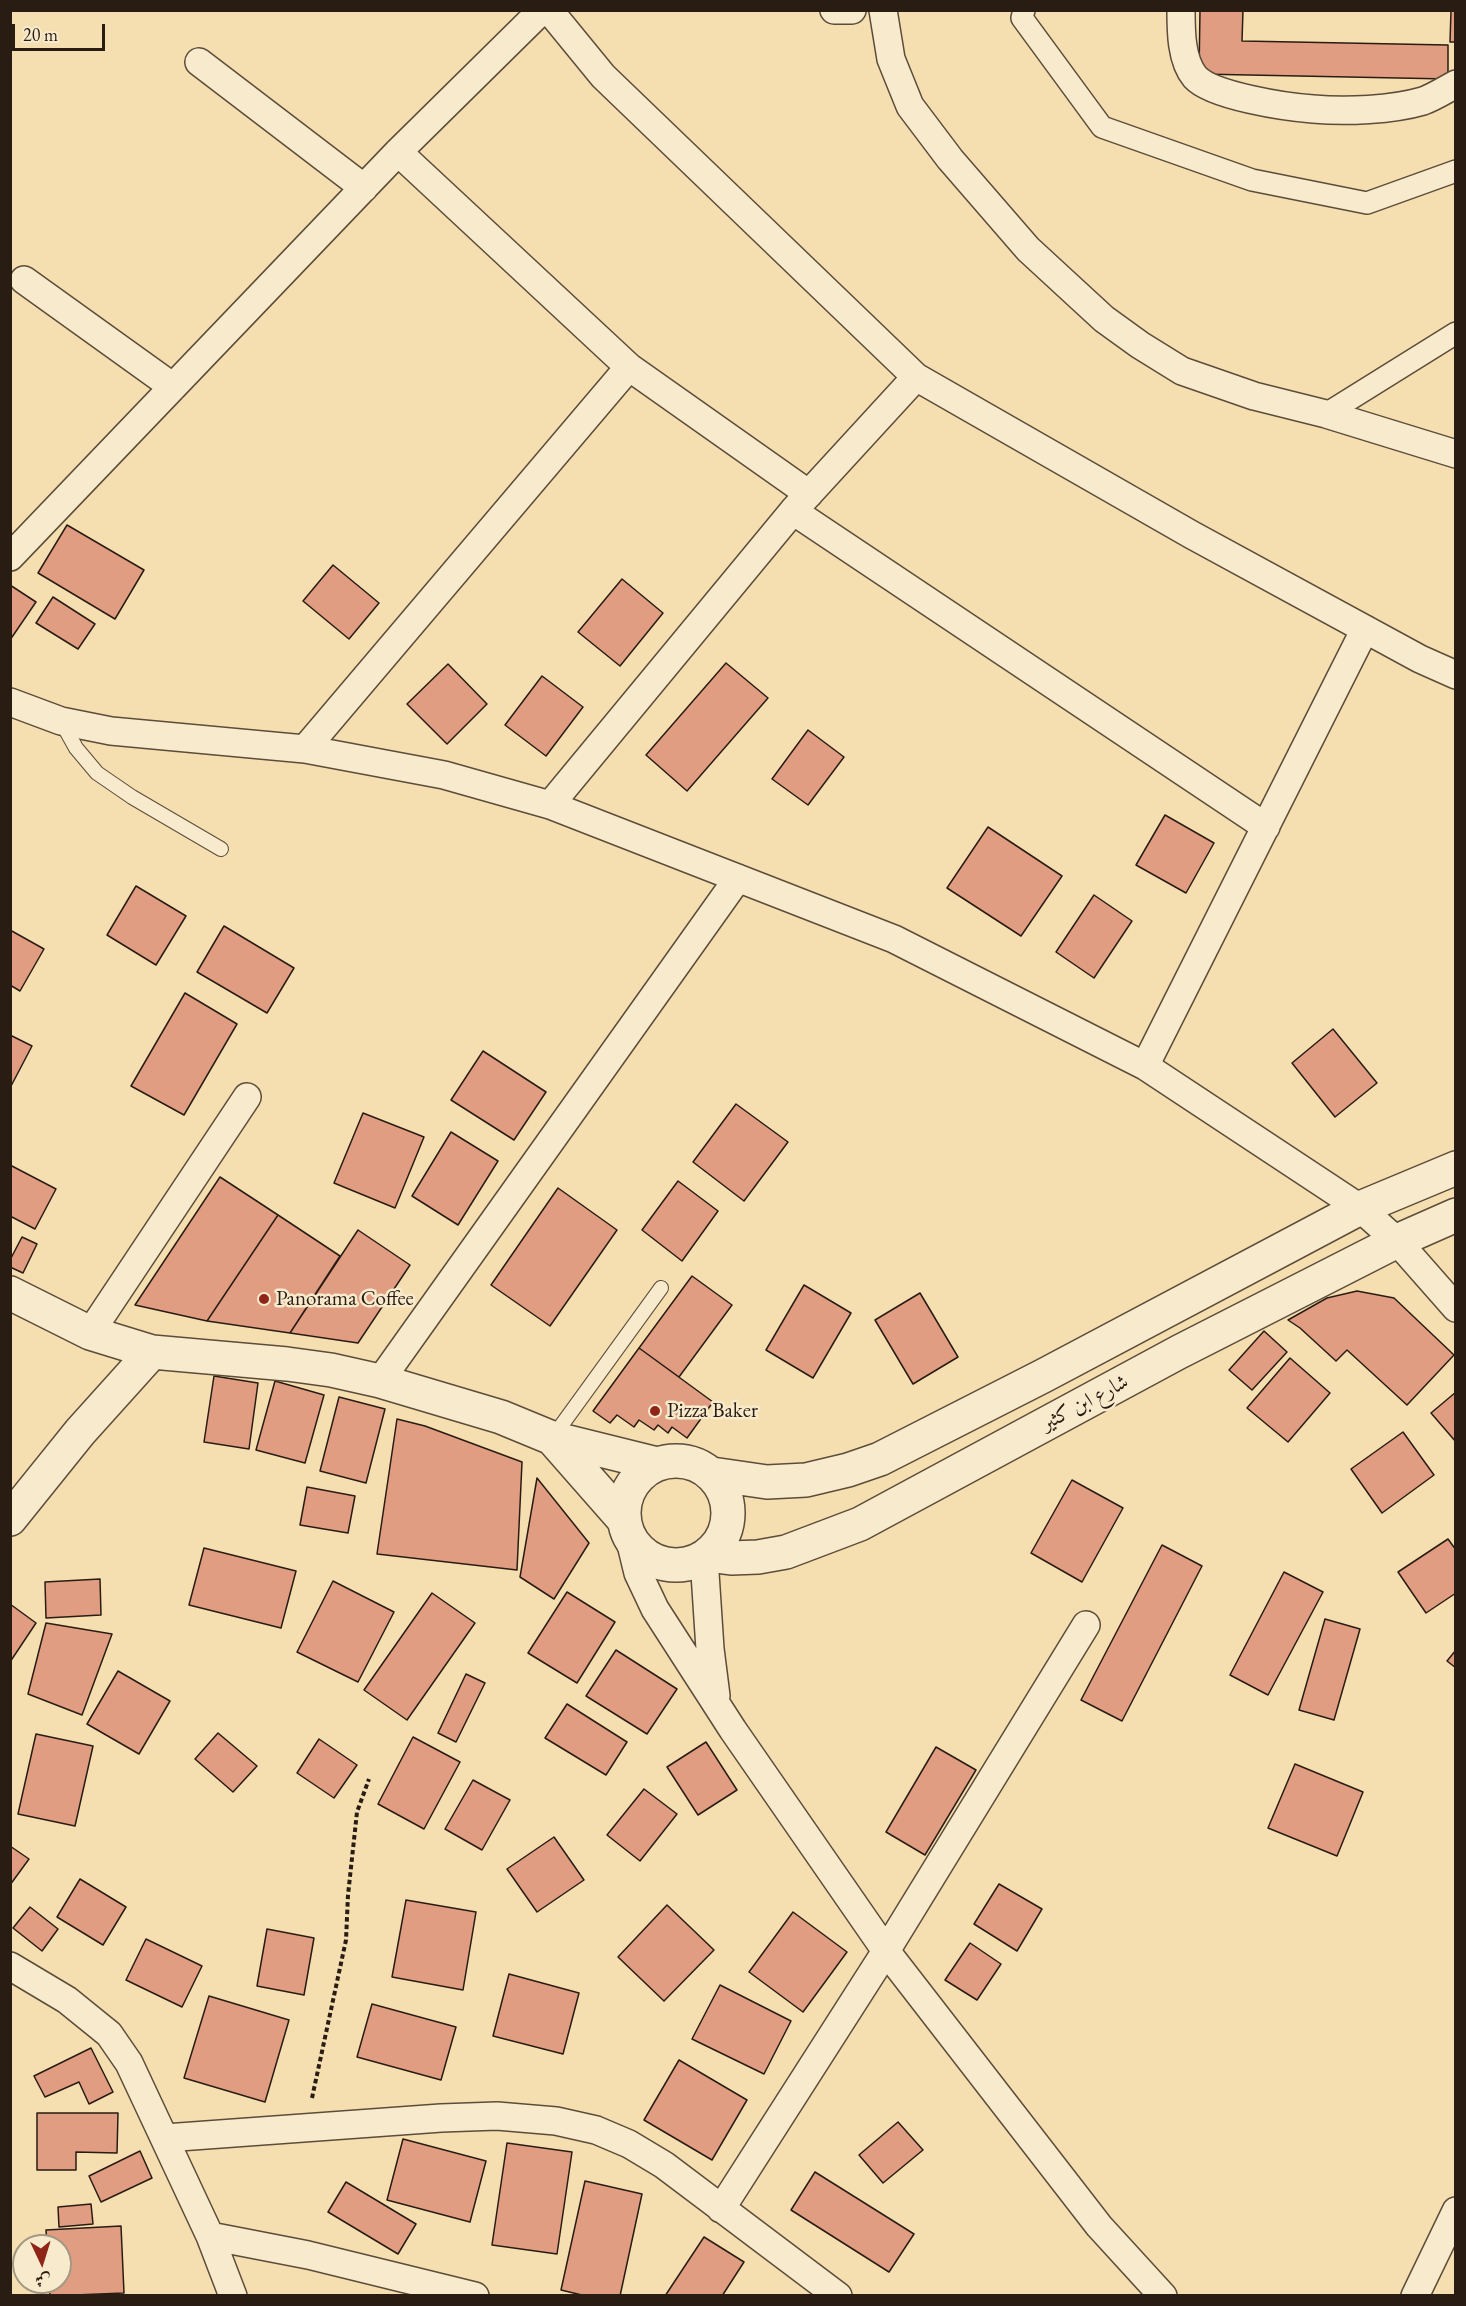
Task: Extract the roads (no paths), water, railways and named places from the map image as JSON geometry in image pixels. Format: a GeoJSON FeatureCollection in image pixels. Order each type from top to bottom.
{"type":"FeatureCollection","features":[{"type":"Feature","properties":{"kind":"street"},"geometry":{"type":"LineString","coordinates":[[10,557],[398,152],[542,10]]}},
{"type":"Feature","properties":{"kind":"street"},"geometry":{"type":"LineString","coordinates":[[549,10],[603,76],[916,377],[1192,535],[1455,675]]}},
{"type":"Feature","properties":{"kind":"street"},"geometry":{"type":"LineString","coordinates":[[834,10],[852,10]]}},
{"type":"Feature","properties":{"kind":"street"},"geometry":{"type":"LineString","coordinates":[[883,10],[891,59],[910,106],[950,159],[1028,249],[1096,312],[1140,345],[1182,371],[1254,396],[1326,414],[1455,454]]}},
{"type":"Feature","properties":{"kind":"street"},"geometry":{"type":"LineString","coordinates":[[1024,10],[1022,18],[1102,127],[1252,180],[1368,203],[1455,171]]}},
{"type":"Feature","properties":{"kind":"street"},"geometry":{"type":"LineString","coordinates":[[1181,10],[1185,57],[1194,75],[1205,85],[1240,98],[1313,109],[1379,108],[1423,101],[1455,84]]}},
{"type":"Feature","properties":{"kind":"street"},"geometry":{"type":"LineString","coordinates":[[200,62],[364,188]]}},
{"type":"Feature","properties":{"kind":"street"},"geometry":{"type":"LineString","coordinates":[[398,152],[629,367],[801,502],[1266,827]]}},
{"type":"Feature","properties":{"kind":"street"},"geometry":{"type":"LineString","coordinates":[[24,280],[173,387]]}},
{"type":"Feature","properties":{"kind":"street"},"geometry":{"type":"LineString","coordinates":[[1326,414],[1455,333]]}},
{"type":"Feature","properties":{"kind":"street"},"geometry":{"type":"LineString","coordinates":[[305,749],[629,367]]}},
{"type":"Feature","properties":{"kind":"street"},"geometry":{"type":"LineString","coordinates":[[550,805],[801,502],[916,377]]}},
{"type":"Feature","properties":{"kind":"street"},"geometry":{"type":"LineString","coordinates":[[1145,1066],[1365,629]]}},
{"type":"Feature","properties":{"kind":"street"},"geometry":{"type":"LineString","coordinates":[[10,702],[61,721],[111,731],[305,749],[444,775],[550,805],[894,939],[1145,1066],[1360,1208],[1397,1241],[1455,1308]]}},
{"type":"Feature","properties":{"kind":"street"},"geometry":{"type":"LineString","coordinates":[[380,1381],[738,878]]}},
{"type":"Feature","properties":{"kind":"street"},"geometry":{"type":"LineString","coordinates":[[90,1333],[247,1097]]}},
{"type":"Feature","properties":{"kind":"street","name":"شارع ابن كثير"},"geometry":{"type":"LineString","coordinates":[[712,1474],[767,1482],[806,1480],[848,1470],[880,1458],[1043,1376],[1360,1208],[1455,1168]]}},
{"type":"Feature","properties":{"kind":"street","name":"شارع ابن كثير"},"geometry":{"type":"LineString","coordinates":[[706,1556],[759,1557],[786,1552],[860,1524],[1179,1352],[1397,1241],[1455,1215]]}},
{"type":"Feature","properties":{"kind":"street"},"geometry":{"type":"LineString","coordinates":[[10,1293],[90,1333],[152,1352],[331,1370],[380,1381],[501,1417],[552,1438],[657,1464]]}},
{"type":"Feature","properties":{"kind":"street"},"geometry":{"type":"LineString","coordinates":[[10,1519],[80,1432],[152,1352]]}},
{"type":"Feature","properties":{"kind":"street"},"geometry":{"type":"LineString","coordinates":[[552,1438],[626,1528],[638,1550],[653,1560],[670,1565],[687,1564],[706,1556],[717,1546],[727,1529],[729,1509],[724,1491],[712,1474],[696,1464],[676,1460],[657,1464],[642,1473],[630,1486],[624,1503],[626,1528],[638,1573],[655,1609],[716,1703],[886,1951],[1099,2226],[1163,2295]]}},
{"type":"Feature","properties":{"kind":"street"},"geometry":{"type":"LineString","coordinates":[[706,1556],[710,1649],[716,1703]]}},
{"type":"Feature","properties":{"kind":"street"},"geometry":{"type":"LineString","coordinates":[[722,2209],[886,1951],[1086,1625]]}},
{"type":"Feature","properties":{"kind":"street"},"geometry":{"type":"LineString","coordinates":[[10,1966],[67,2000],[109,2034],[129,2063],[210,2236],[233,2295]]}},
{"type":"Feature","properties":{"kind":"street"},"geometry":{"type":"LineString","coordinates":[[165,2138],[486,2116],[556,2121],[596,2130],[629,2144],[664,2165],[838,2295]]}},
{"type":"Feature","properties":{"kind":"street"},"geometry":{"type":"LineString","coordinates":[[1415,2295],[1455,2211]]}},
{"type":"Feature","properties":{"kind":"street"},"geometry":{"type":"LineString","coordinates":[[210,2236],[308,2255],[475,2295]]}},
{"type":"Feature","properties":{"kind":"lane"},"geometry":{"type":"LineString","coordinates":[[61,721],[76,748],[97,773],[132,797],[221,849]]}},
{"type":"Feature","properties":{"kind":"lane"},"geometry":{"type":"LineString","coordinates":[[552,1438],[662,1288]]}},
{"type":"Feature","properties":{"kind":"place","name":"Panorama Coffee"},"geometry":{"type":"Point","coordinates":[264,1299]}},
{"type":"Feature","properties":{"kind":"place","name":"Pizza Baker"},"geometry":{"type":"Point","coordinates":[655,1411]}}]}
